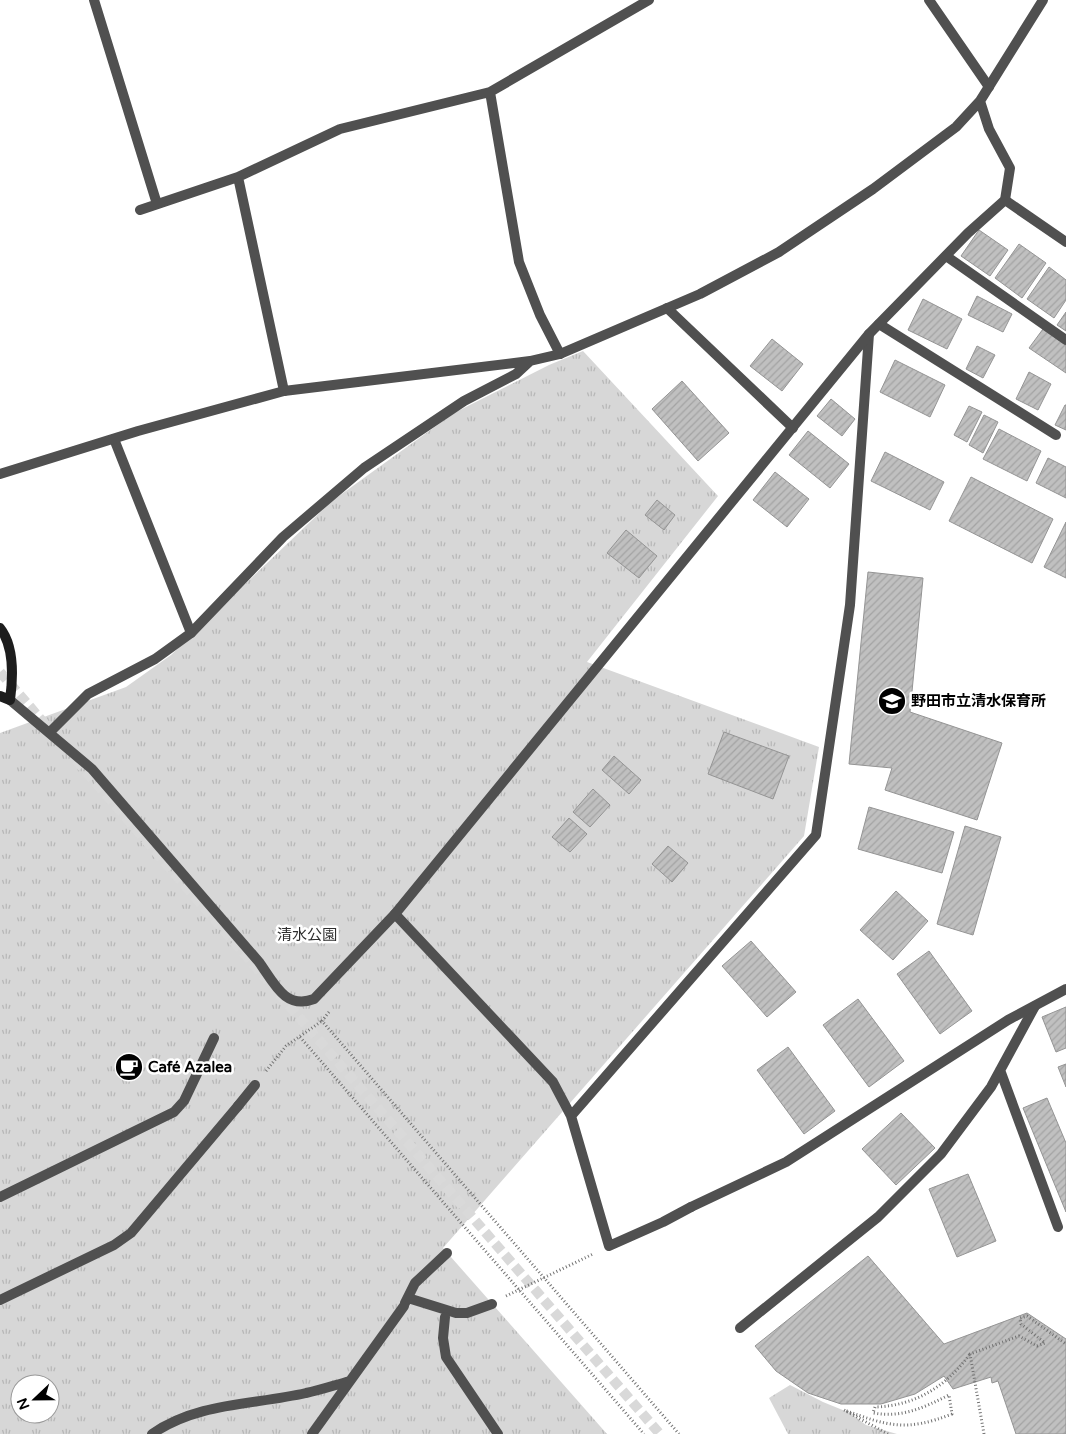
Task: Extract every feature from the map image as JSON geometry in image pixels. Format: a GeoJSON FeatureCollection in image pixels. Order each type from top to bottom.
{"type":"FeatureCollection","features":[{"type":"Feature","properties":{"kind":"street"},"geometry":{"type":"LineString","coordinates":[[94,0],[156,204]]}},
{"type":"Feature","properties":{"kind":"street"},"geometry":{"type":"LineString","coordinates":[[140,210],[238,177],[340,129],[490,92],[648,0]]}},
{"type":"Feature","properties":{"kind":"street"},"geometry":{"type":"LineString","coordinates":[[929,0],[989,87]]}},
{"type":"Feature","properties":{"kind":"street"},"geometry":{"type":"LineString","coordinates":[[0,474],[284,391],[530,361],[560,354],[700,294],[786,246],[873,190],[956,127],[980,101],[1043,0]]}},
{"type":"Feature","properties":{"kind":"street"},"geometry":{"type":"LineString","coordinates":[[490,92],[519,262],[540,315],[560,354]]}},
{"type":"Feature","properties":{"kind":"street"},"geometry":{"type":"LineString","coordinates":[[0,696],[10,700],[92,769],[259,962],[288,1000],[304,1003],[314,1000],[395,914],[869,334],[1004,200],[1010,168],[989,129],[980,101]]}},
{"type":"Feature","properties":{"kind":"street"},"geometry":{"type":"LineString","coordinates":[[238,177],[284,391]]}},
{"type":"Feature","properties":{"kind":"street"},"geometry":{"type":"LineString","coordinates":[[1004,200],[1066,242]]}},
{"type":"Feature","properties":{"kind":"street"},"geometry":{"type":"LineString","coordinates":[[946,256],[1066,340]]}},
{"type":"Feature","properties":{"kind":"street"},"geometry":{"type":"LineString","coordinates":[[667,308],[793,428]]}},
{"type":"Feature","properties":{"kind":"street"},"geometry":{"type":"LineString","coordinates":[[879,324],[1056,435]]}},
{"type":"Feature","properties":{"kind":"street"},"geometry":{"type":"LineString","coordinates":[[571,1116],[816,835],[850,605],[869,334]]}},
{"type":"Feature","properties":{"kind":"street"},"geometry":{"type":"LineString","coordinates":[[50,732],[88,694],[155,660],[191,633],[283,537],[364,468],[464,401],[516,374],[530,361]]}},
{"type":"Feature","properties":{"kind":"street"},"geometry":{"type":"LineString","coordinates":[[114,440],[191,633]]}},
{"type":"Feature","properties":{"kind":"street"},"geometry":{"type":"LineString","coordinates":[[0,628],[4,634],[13,670],[10,700]]}},
{"type":"Feature","properties":{"kind":"street"},"geometry":{"type":"LineString","coordinates":[[0,704],[10,700]]}},
{"type":"Feature","properties":{"kind":"street"},"geometry":{"type":"LineString","coordinates":[[395,914],[552,1082],[571,1116],[609,1246],[786,1162],[1008,1020],[1066,989]]}},
{"type":"Feature","properties":{"kind":"street"},"geometry":{"type":"LineString","coordinates":[[740,1328],[878,1217],[941,1154],[991,1087],[1035,1006]]}},
{"type":"Feature","properties":{"kind":"street"},"geometry":{"type":"LineString","coordinates":[[0,1198],[174,1112],[184,1101],[214,1038]]}},
{"type":"Feature","properties":{"kind":"street"},"geometry":{"type":"LineString","coordinates":[[1000,1070],[1058,1227]]}},
{"type":"Feature","properties":{"kind":"street"},"geometry":{"type":"LineString","coordinates":[[0,1300],[114,1245],[131,1233],[255,1085]]}},
{"type":"Feature","properties":{"kind":"street"},"geometry":{"type":"LineString","coordinates":[[312,1434],[406,1302],[414,1283],[447,1253]]}},
{"type":"Feature","properties":{"kind":"street"},"geometry":{"type":"LineString","coordinates":[[406,1302],[446,1313],[467,1312],[492,1304]]}},
{"type":"Feature","properties":{"kind":"street"},"geometry":{"type":"LineString","coordinates":[[446,1313],[443,1338],[446,1357],[498,1434]]}},
{"type":"Feature","properties":{"kind":"street"},"geometry":{"type":"LineString","coordinates":[[152,1434],[180,1418],[202,1410],[306,1393],[350,1381]]}},
{"type":"Feature","properties":{"kind":"path"},"geometry":{"type":"LineString","coordinates":[[255,1085],[286,1046],[322,1021],[335,1006]]}},
{"type":"Feature","properties":{"kind":"path"},"geometry":{"type":"LineString","coordinates":[[322,1021],[679,1434]]}},
{"type":"Feature","properties":{"kind":"path"},"geometry":{"type":"LineString","coordinates":[[300,1037],[644,1434]]}},
{"type":"Feature","properties":{"kind":"path"},"geometry":{"type":"LineString","coordinates":[[492,1304],[544,1276],[609,1246]]}},
{"type":"Feature","properties":{"kind":"path"},"geometry":{"type":"LineString","coordinates":[[888,1434],[844,1410],[896,1426],[926,1424],[952,1414],[949,1395],[918,1410],[902,1414],[873,1413],[875,1406],[893,1406],[919,1398],[943,1384],[960,1368],[970,1354],[1019,1336],[1037,1346],[1045,1342],[1021,1324],[1020,1318],[1027,1316],[1066,1344]]}},
{"type":"Feature","properties":{"kind":"path"},"geometry":{"type":"LineString","coordinates":[[970,1354],[984,1434]]}},
{"type":"Feature","properties":{"kind":"green space","name":"清水公園"},"geometry":{"type":"Polygon","coordinates":[[[583,351],[718,496],[587,662],[819,747],[804,836],[443,1248],[607,1434],[0,1434],[0,733],[126,687],[171,655],[332,501],[454,413],[549,365],[583,351]]]}},
{"type":"Feature","properties":{"kind":"green space"},"geometry":{"type":"Polygon","coordinates":[[[790,1385],[850,1413],[866,1425],[897,1434],[788,1434],[769,1398],[790,1385]]]}},
{"type":"Feature","properties":{"kind":"building"},"geometry":{"type":"Polygon","coordinates":[[[979,230],[1008,250],[990,276],[961,256],[979,230]]]}},
{"type":"Feature","properties":{"kind":"building"},"geometry":{"type":"Polygon","coordinates":[[[1019,244],[1046,263],[1022,298],[995,278],[1019,244]]]}},
{"type":"Feature","properties":{"kind":"building"},"geometry":{"type":"Polygon","coordinates":[[[1049,267],[1066,280],[1066,300],[1054,318],[1027,299],[1049,267]]]}},
{"type":"Feature","properties":{"kind":"building"},"geometry":{"type":"Polygon","coordinates":[[[977,296],[1012,314],[1003,332],[968,315],[977,296]]]}},
{"type":"Feature","properties":{"kind":"building"},"geometry":{"type":"Polygon","coordinates":[[[923,299],[962,319],[947,349],[908,330],[923,299]]]}},
{"type":"Feature","properties":{"kind":"building"},"geometry":{"type":"Polygon","coordinates":[[[1066,312],[1066,331],[1057,325],[1066,312]]]}},
{"type":"Feature","properties":{"kind":"building"},"geometry":{"type":"Polygon","coordinates":[[[1043,329],[1066,345],[1066,373],[1029,348],[1043,329]]]}},
{"type":"Feature","properties":{"kind":"building"},"geometry":{"type":"Polygon","coordinates":[[[772,339],[803,364],[782,391],[750,366],[772,339]]]}},
{"type":"Feature","properties":{"kind":"building"},"geometry":{"type":"Polygon","coordinates":[[[977,346],[995,355],[983,378],[966,369],[977,346]]]}},
{"type":"Feature","properties":{"kind":"building"},"geometry":{"type":"Polygon","coordinates":[[[895,360],[945,385],[930,417],[880,392],[895,360]]]}},
{"type":"Feature","properties":{"kind":"building"},"geometry":{"type":"Polygon","coordinates":[[[1029,372],[1051,384],[1038,410],[1016,399],[1029,372]]]}},
{"type":"Feature","properties":{"kind":"building"},"geometry":{"type":"Polygon","coordinates":[[[682,381],[729,433],[698,461],[652,409],[682,381]]]}},
{"type":"Feature","properties":{"kind":"building"},"geometry":{"type":"Polygon","coordinates":[[[831,399],[855,419],[842,436],[817,416],[831,399]]]}},
{"type":"Feature","properties":{"kind":"building"},"geometry":{"type":"Polygon","coordinates":[[[1066,405],[1066,430],[1055,425],[1066,405]]]}},
{"type":"Feature","properties":{"kind":"building"},"geometry":{"type":"Polygon","coordinates":[[[969,406],[982,412],[967,442],[954,435],[969,406]]]}},
{"type":"Feature","properties":{"kind":"building"},"geometry":{"type":"Polygon","coordinates":[[[984,415],[998,422],[983,453],[969,445],[984,415]]]}},
{"type":"Feature","properties":{"kind":"building"},"geometry":{"type":"Polygon","coordinates":[[[999,429],[1041,451],[1027,481],[983,459],[999,429]]]}},
{"type":"Feature","properties":{"kind":"building"},"geometry":{"type":"Polygon","coordinates":[[[808,431],[849,464],[830,488],[789,455],[808,431]]]}},
{"type":"Feature","properties":{"kind":"building"},"geometry":{"type":"Polygon","coordinates":[[[885,452],[944,482],[930,510],[871,481],[885,452]]]}},
{"type":"Feature","properties":{"kind":"building"},"geometry":{"type":"Polygon","coordinates":[[[1048,458],[1066,467],[1066,498],[1036,483],[1048,458]]]}},
{"type":"Feature","properties":{"kind":"building"},"geometry":{"type":"Polygon","coordinates":[[[775,472],[809,499],[787,527],[753,500],[775,472]]]}},
{"type":"Feature","properties":{"kind":"building"},"geometry":{"type":"Polygon","coordinates":[[[971,477],[1053,519],[1032,563],[949,521],[971,477]]]}},
{"type":"Feature","properties":{"kind":"building"},"geometry":{"type":"Polygon","coordinates":[[[657,500],[675,515],[664,530],[645,515],[657,500]]]}},
{"type":"Feature","properties":{"kind":"building"},"geometry":{"type":"Polygon","coordinates":[[[1066,522],[1066,578],[1044,567],[1066,522]]]}},
{"type":"Feature","properties":{"kind":"building"},"geometry":{"type":"Polygon","coordinates":[[[626,530],[657,556],[639,578],[607,553],[626,530]]]}},
{"type":"Feature","properties":{"kind":"building"},"geometry":{"type":"Polygon","coordinates":[[[868,572],[923,578],[910,712],[1002,743],[977,820],[885,790],[892,768],[849,764],[868,572]]]}},
{"type":"Feature","properties":{"kind":"building"},"geometry":{"type":"Polygon","coordinates":[[[724,732],[789,756],[773,799],[708,774],[724,732]]]}},
{"type":"Feature","properties":{"kind":"building"},"geometry":{"type":"Polygon","coordinates":[[[614,756],[641,780],[629,794],[602,770],[614,756]]]}},
{"type":"Feature","properties":{"kind":"building"},"geometry":{"type":"Polygon","coordinates":[[[593,789],[610,805],[590,827],[573,812],[593,789]]]}},
{"type":"Feature","properties":{"kind":"building"},"geometry":{"type":"Polygon","coordinates":[[[869,807],[954,832],[942,873],[858,849],[869,807]]]}},
{"type":"Feature","properties":{"kind":"building"},"geometry":{"type":"Polygon","coordinates":[[[569,818],[587,834],[570,852],[552,837],[569,818]]]}},
{"type":"Feature","properties":{"kind":"building"},"geometry":{"type":"Polygon","coordinates":[[[965,826],[1001,837],[973,935],[937,924],[965,826]]]}},
{"type":"Feature","properties":{"kind":"building"},"geometry":{"type":"Polygon","coordinates":[[[668,846],[688,863],[672,882],[652,864],[668,846]]]}},
{"type":"Feature","properties":{"kind":"building"},"geometry":{"type":"Polygon","coordinates":[[[896,891],[928,921],[893,960],[860,930],[896,891]]]}},
{"type":"Feature","properties":{"kind":"building"},"geometry":{"type":"Polygon","coordinates":[[[751,941],[796,992],[767,1017],[722,966],[751,941]]]}},
{"type":"Feature","properties":{"kind":"building"},"geometry":{"type":"Polygon","coordinates":[[[929,951],[972,1011],[940,1034],[897,974],[929,951]]]}},
{"type":"Feature","properties":{"kind":"building"},"geometry":{"type":"Polygon","coordinates":[[[858,999],[904,1061],[869,1087],[823,1025],[858,999]]]}},
{"type":"Feature","properties":{"kind":"building"},"geometry":{"type":"Polygon","coordinates":[[[1066,1007],[1066,1048],[1056,1052],[1042,1017],[1066,1007]]]}},
{"type":"Feature","properties":{"kind":"building"},"geometry":{"type":"Polygon","coordinates":[[[788,1047],[835,1111],[804,1134],[757,1070],[788,1047]]]}},
{"type":"Feature","properties":{"kind":"building"},"geometry":{"type":"Polygon","coordinates":[[[1066,1064],[1066,1087],[1058,1067],[1066,1064]]]}},
{"type":"Feature","properties":{"kind":"building"},"geometry":{"type":"Polygon","coordinates":[[[1047,1098],[1066,1143],[1066,1212],[1023,1108],[1047,1098]]]}},
{"type":"Feature","properties":{"kind":"building"},"geometry":{"type":"Polygon","coordinates":[[[901,1113],[935,1148],[896,1185],[862,1149],[901,1113]]]}},
{"type":"Feature","properties":{"kind":"building"},"geometry":{"type":"Polygon","coordinates":[[[968,1174],[996,1241],[957,1257],[929,1189],[968,1174]]]}},
{"type":"Feature","properties":{"kind":"building"},"geometry":{"type":"Polygon","coordinates":[[[868,1256],[944,1344],[1027,1313],[1066,1339],[1066,1434],[1016,1434],[998,1381],[992,1383],[991,1377],[953,1389],[944,1376],[915,1394],[881,1404],[841,1404],[808,1393],[776,1371],[755,1346],[868,1256]]]}},
{"type":"Feature","properties":{"kind":"tunnel"},"geometry":{"type":"LineString","coordinates":[[0,672],[50,730]]}},
{"type":"Feature","properties":{"kind":"tunnel"},"geometry":{"type":"LineString","coordinates":[[76,760],[268,981]]}},
{"type":"Feature","properties":{"kind":"tunnel"},"geometry":{"type":"LineString","coordinates":[[279,994],[660,1434]]}},
{"type":"Feature","properties":{"kind":"place","name":"野田市立清水保育所"},"geometry":{"type":"Point","coordinates":[892,701]}},
{"type":"Feature","properties":{"kind":"place","name":"Café Azalea"},"geometry":{"type":"Point","coordinates":[129,1067]}}]}
